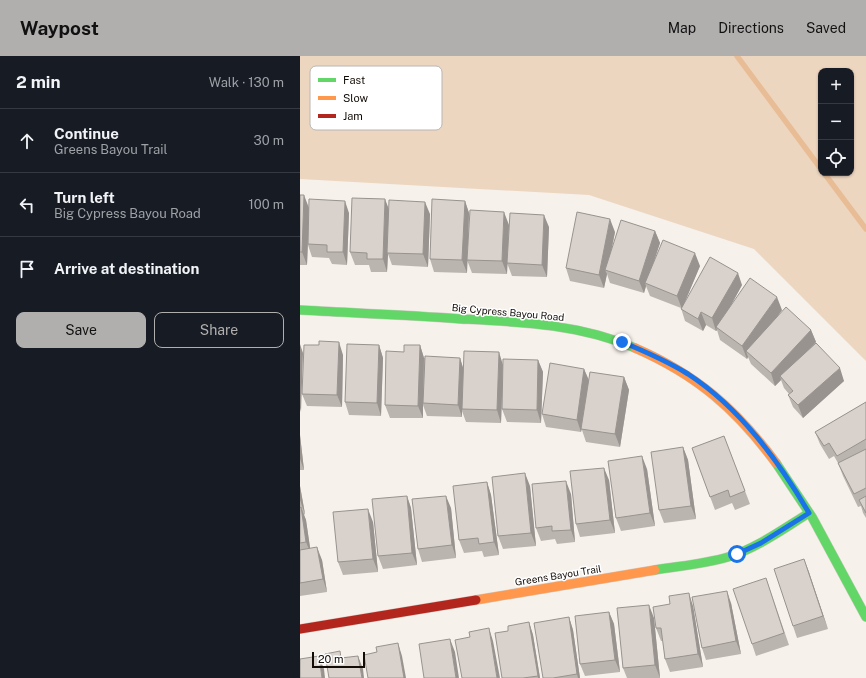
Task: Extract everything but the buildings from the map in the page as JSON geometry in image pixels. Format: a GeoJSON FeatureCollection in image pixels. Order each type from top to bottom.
{"type":"FeatureCollection","features":[{"type":"Feature","properties":{"kind":"street","name":"Big Cypress Bayou Road"},"geometry":{"type":"LineString","coordinates":[[300,310],[542,324],[597,334],[622,342],[668,363],[707,388],[724,403],[746,424],[771,455],[809,513],[866,617]]}},
{"type":"Feature","properties":{"kind":"street","name":"Greens Bayou Trail"},"geometry":{"type":"LineString","coordinates":[[300,629],[730,557],[753,548],[809,513]]}},
{"type":"Feature","properties":{"kind":"shaded area"},"geometry":{"type":"Polygon","coordinates":[[[300,56],[866,56],[866,361],[754,249],[589,195],[300,179],[300,56]]]}},
{"type":"Feature","properties":{"kind":"waterway"},"geometry":{"type":"LineString","coordinates":[[737,56],[818,165]]}},
{"type":"Feature","properties":{"kind":"waterway"},"geometry":{"type":"LineString","coordinates":[[826,176],[866,229]]}},
{"type":"Feature","properties":{"kind":"traffic: fast"},"geometry":{"type":"LineString","coordinates":[[300,310],[528,323],[572,329],[614,340],[635,348]]}},
{"type":"Feature","properties":{"kind":"traffic: fast"},"geometry":{"type":"LineString","coordinates":[[776,463],[812,517],[866,617]]}},
{"type":"Feature","properties":{"kind":"traffic: fast"},"geometry":{"type":"LineString","coordinates":[[655,570],[692,565],[739,553],[770,538],[809,513]]}},
{"type":"Feature","properties":{"kind":"traffic: slow"},"geometry":{"type":"LineString","coordinates":[[635,348],[678,370],[714,395],[746,426],[776,463]]}},
{"type":"Feature","properties":{"kind":"traffic: slow"},"geometry":{"type":"LineString","coordinates":[[476,600],[655,570]]}},
{"type":"Feature","properties":{"kind":"traffic: jam"},"geometry":{"type":"LineString","coordinates":[[300,629],[476,600]]}},
{"type":"Feature","properties":{"kind":"route"},"geometry":{"type":"LineString","coordinates":[[622,342],[646,352],[687,374],[707,388],[724,403],[746,424],[771,455],[809,513],[761,543],[737,554]]}}]}
